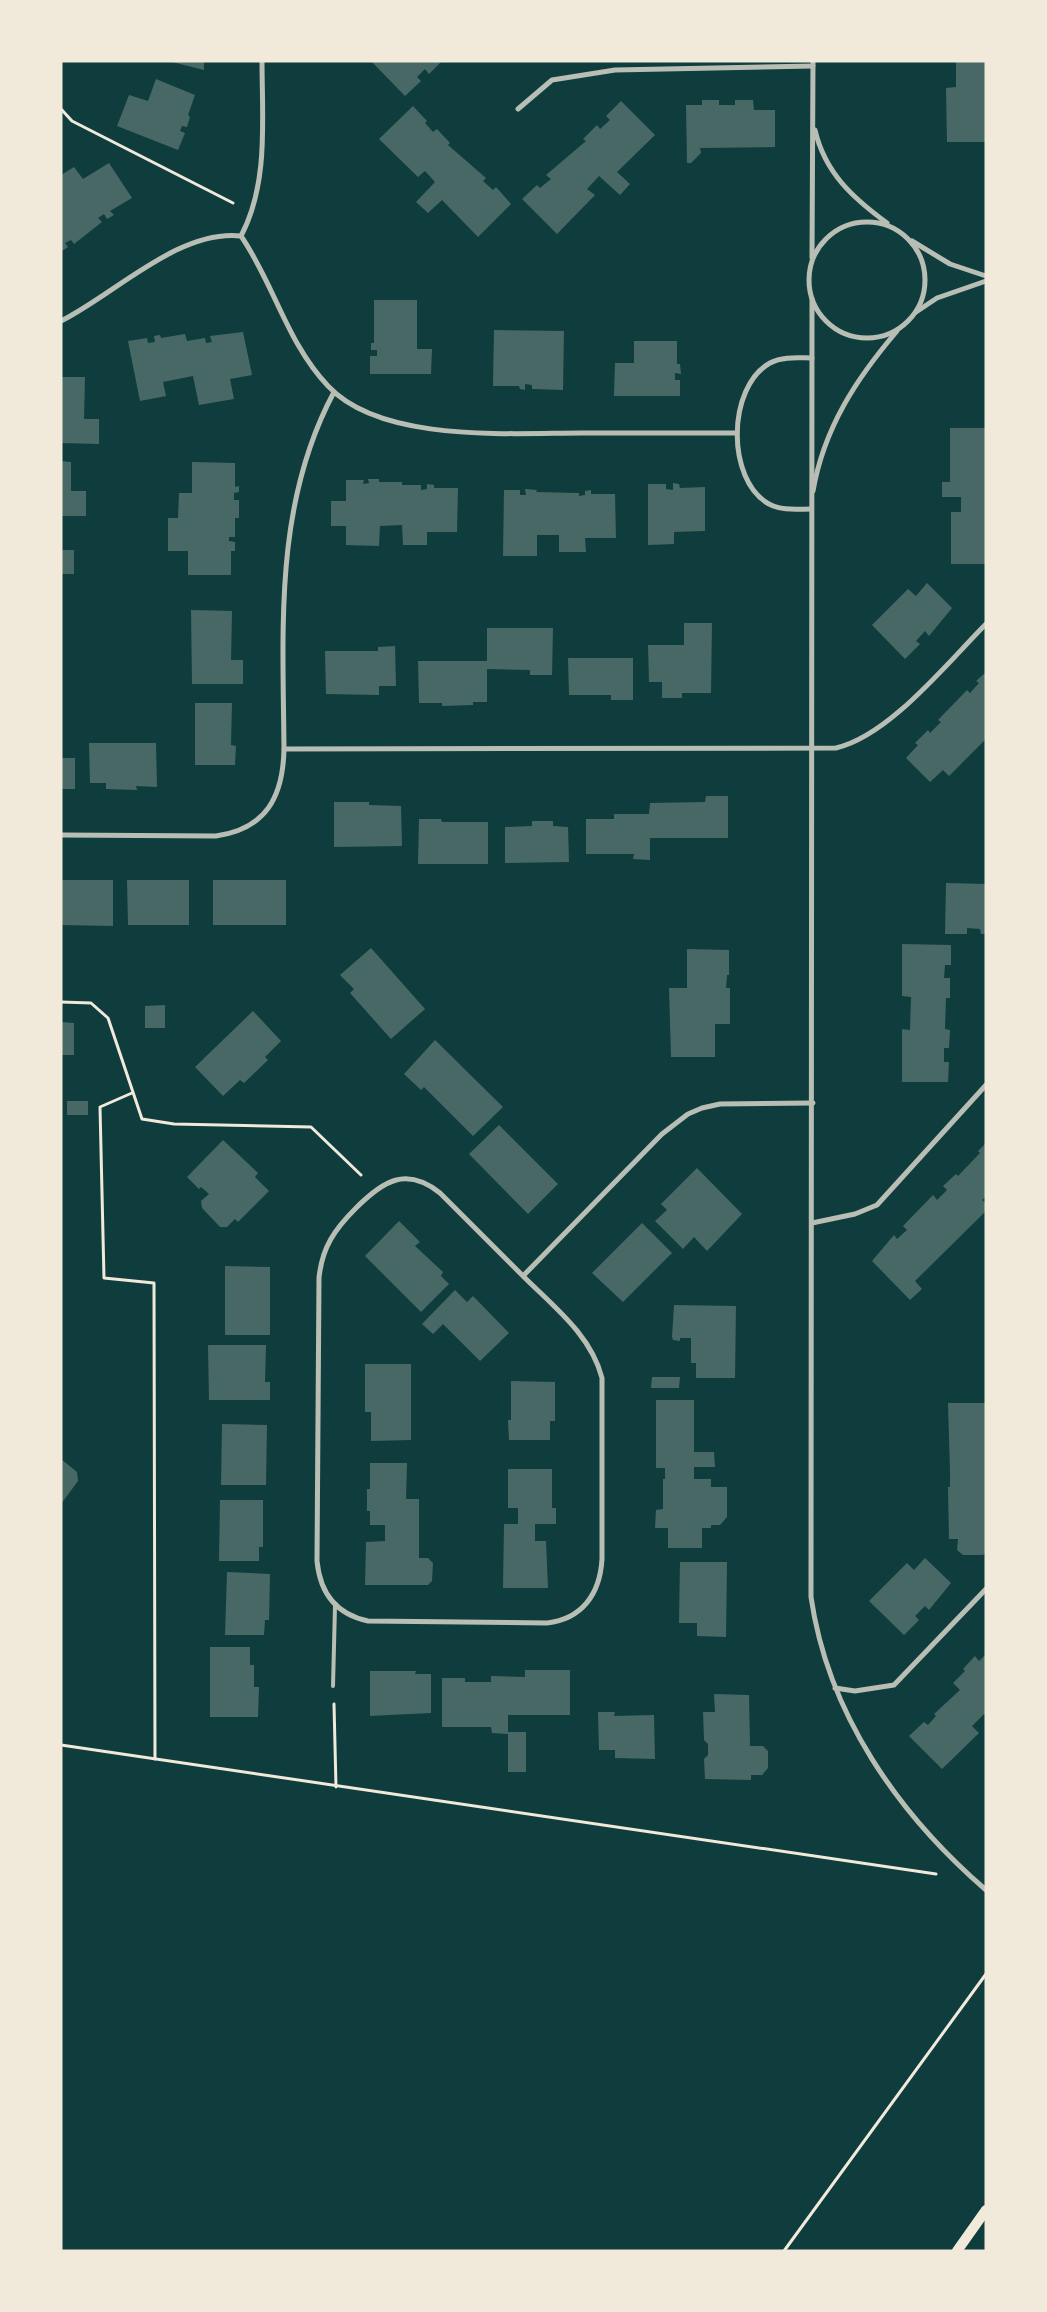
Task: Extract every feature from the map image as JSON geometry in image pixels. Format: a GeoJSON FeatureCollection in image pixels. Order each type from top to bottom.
{"type":"FeatureCollection","features":[{"type":"Feature","properties":{"kind":"main road"},"geometry":{"type":"LineString","coordinates":[[956,2251],[986,2210]]}},
{"type":"Feature","properties":{"kind":"street"},"geometry":{"type":"LineString","coordinates":[[240,236],[251,214],[262,156],[262,61]]}},
{"type":"Feature","properties":{"kind":"street"},"geometry":{"type":"LineString","coordinates":[[518,109],[552,80],[615,70],[813,64],[812,260],[809,280],[812,299],[813,1103],[810,1576],[816,1630],[835,1688],[860,1741],[884,1778],[920,1825],[986,1890]]}},
{"type":"Feature","properties":{"kind":"street"},"geometry":{"type":"LineString","coordinates":[[813,115],[821,152],[834,174],[853,197],[907,238],[950,264],[986,276]]}},
{"type":"Feature","properties":{"kind":"street"},"geometry":{"type":"LineString","coordinates":[[812,260],[828,237],[844,226],[873,222],[891,227],[900,232]]}},
{"type":"Feature","properties":{"kind":"street"},"geometry":{"type":"LineString","coordinates":[[61,321],[189,244],[217,236],[240,236]]}},
{"type":"Feature","properties":{"kind":"street"},"geometry":{"type":"LineString","coordinates":[[240,236],[262,271],[295,342],[319,376],[334,392],[351,405],[374,415],[440,430],[490,433],[738,433]]}},
{"type":"Feature","properties":{"kind":"street"},"geometry":{"type":"LineString","coordinates":[[811,509],[821,456],[841,408],[869,364],[912,316],[921,299],[924,272],[919,253],[907,238]]}},
{"type":"Feature","properties":{"kind":"street"},"geometry":{"type":"LineString","coordinates":[[912,316],[937,298],[986,281]]}},
{"type":"Feature","properties":{"kind":"street"},"geometry":{"type":"LineString","coordinates":[[812,299],[821,315],[828,322],[835,328],[852,336],[880,336],[906,323]]}},
{"type":"Feature","properties":{"kind":"street"},"geometry":{"type":"LineString","coordinates":[[811,509],[777,507],[759,497],[743,470],[738,433],[739,415],[744,398],[760,372],[776,360],[812,358]]}},
{"type":"Feature","properties":{"kind":"street"},"geometry":{"type":"LineString","coordinates":[[61,835],[216,836],[241,830],[258,820],[274,801],[282,775],[284,749],[282,601],[289,530],[308,454],[319,421],[334,392]]}},
{"type":"Feature","properties":{"kind":"street"},"geometry":{"type":"LineString","coordinates":[[284,749],[812,749],[846,746],[858,741],[885,722],[986,624]]}},
{"type":"Feature","properties":{"kind":"street"},"geometry":{"type":"LineString","coordinates":[[812,1222],[855,1214],[877,1205],[986,1085]]}},
{"type":"Feature","properties":{"kind":"street"},"geometry":{"type":"LineString","coordinates":[[523,1276],[662,1134],[688,1114],[702,1108],[720,1104],[813,1103]]}},
{"type":"Feature","properties":{"kind":"street"},"geometry":{"type":"LineString","coordinates":[[403,1179],[420,1182],[433,1188],[523,1276],[584,1339],[597,1362],[602,1378],[602,1559],[600,1580],[593,1596],[574,1615],[547,1623],[368,1621],[351,1616],[335,1606],[322,1585],[318,1566],[319,1278],[322,1257],[331,1236],[376,1189],[391,1180],[403,1179]]}},
{"type":"Feature","properties":{"kind":"street"},"geometry":{"type":"LineString","coordinates":[[835,1688],[855,1691],[894,1685],[986,1589]]}},
{"type":"Feature","properties":{"kind":"lane"},"geometry":{"type":"LineString","coordinates":[[333,1686],[335,1606]]}},
{"type":"Feature","properties":{"kind":"path"},"geometry":{"type":"LineString","coordinates":[[61,109],[72,121],[204,186],[251,214]]}},
{"type":"Feature","properties":{"kind":"path"},"geometry":{"type":"LineString","coordinates":[[61,1002],[91,1003],[108,1018],[142,1119],[148,1122],[311,1127],[376,1189]]}},
{"type":"Feature","properties":{"kind":"path"},"geometry":{"type":"LineString","coordinates":[[132,1093],[100,1107],[104,1278],[154,1283],[156,1759]]}},
{"type":"Feature","properties":{"kind":"path"},"geometry":{"type":"LineString","coordinates":[[333,1686],[336,1787]]}},
{"type":"Feature","properties":{"kind":"path"},"geometry":{"type":"LineString","coordinates":[[61,1745],[974,1880]]}},
{"type":"Feature","properties":{"kind":"path"},"geometry":{"type":"LineString","coordinates":[[784,2251],[986,1974]]}},
{"type":"Feature","properties":{"kind":"building"},"geometry":{"type":"Polygon","coordinates":[[[204,61],[204,70],[172,62],[204,61]]]}},
{"type":"Feature","properties":{"kind":"building"},"geometry":{"type":"Polygon","coordinates":[[[371,61],[442,61],[429,74],[425,69],[417,77],[421,81],[405,96],[371,61]]]}},
{"type":"Feature","properties":{"kind":"building"},"geometry":{"type":"Polygon","coordinates":[[[956,61],[986,61],[986,142],[947,142],[946,88],[956,87],[956,61]]]}},
{"type":"Feature","properties":{"kind":"building"},"geometry":{"type":"Polygon","coordinates":[[[156,79],[195,95],[188,115],[190,117],[187,127],[182,126],[180,131],[185,133],[178,150],[117,126],[129,95],[148,101],[156,79]]]}},
{"type":"Feature","properties":{"kind":"building"},"geometry":{"type":"Polygon","coordinates":[[[702,100],[719,100],[719,105],[735,105],[735,100],[753,100],[754,110],[775,110],[775,147],[700,148],[701,153],[691,163],[687,163],[686,105],[702,105],[702,100]]]}},
{"type":"Feature","properties":{"kind":"building"},"geometry":{"type":"Polygon","coordinates":[[[621,101],[655,135],[617,172],[630,184],[620,195],[599,176],[587,189],[595,195],[557,234],[522,199],[537,185],[540,188],[551,179],[546,175],[586,141],[583,139],[597,125],[600,129],[610,120],[606,116],[621,101]]]}},
{"type":"Feature","properties":{"kind":"building"},"geometry":{"type":"Polygon","coordinates":[[[413,106],[427,121],[425,123],[433,132],[437,129],[450,143],[448,145],[486,178],[483,181],[493,190],[496,187],[511,204],[478,237],[442,200],[428,213],[416,202],[435,182],[425,171],[418,177],[379,139],[413,106]]]}},
{"type":"Feature","properties":{"kind":"building"},"geometry":{"type":"Polygon","coordinates":[[[109,163],[132,198],[110,211],[114,215],[107,219],[104,214],[98,218],[102,222],[74,244],[71,240],[65,243],[68,247],[62,251],[61,175],[74,167],[83,179],[109,163]]]}},
{"type":"Feature","properties":{"kind":"building"},"geometry":{"type":"Polygon","coordinates":[[[374,300],[417,300],[417,349],[432,349],[431,374],[370,374],[370,356],[377,356],[377,350],[371,350],[371,343],[374,343],[374,300]]]}},
{"type":"Feature","properties":{"kind":"building"},"geometry":{"type":"Polygon","coordinates":[[[494,330],[564,331],[563,390],[532,389],[532,385],[525,384],[525,390],[520,389],[519,386],[493,386],[494,330]]]}},
{"type":"Feature","properties":{"kind":"building"},"geometry":{"type":"Polygon","coordinates":[[[243,332],[252,375],[230,379],[234,399],[199,405],[193,376],[163,382],[166,396],[140,401],[128,341],[147,338],[148,343],[155,342],[154,336],[160,335],[161,338],[185,334],[187,341],[205,338],[206,343],[212,342],[210,336],[243,332]]]}},
{"type":"Feature","properties":{"kind":"building"},"geometry":{"type":"Polygon","coordinates":[[[634,341],[677,341],[677,364],[680,364],[681,374],[675,373],[675,380],[680,380],[680,396],[614,396],[615,363],[634,363],[634,341]]]}},
{"type":"Feature","properties":{"kind":"building"},"geometry":{"type":"Polygon","coordinates":[[[61,377],[85,377],[84,419],[99,419],[99,444],[61,443],[61,377]]]}},
{"type":"Feature","properties":{"kind":"building"},"geometry":{"type":"Polygon","coordinates":[[[950,428],[986,428],[986,564],[951,564],[951,512],[961,512],[961,497],[942,497],[942,482],[950,482],[950,428]]]}},
{"type":"Feature","properties":{"kind":"building"},"geometry":{"type":"Polygon","coordinates":[[[61,461],[71,462],[71,491],[86,491],[86,516],[61,516],[61,461]]]}},
{"type":"Feature","properties":{"kind":"building"},"geometry":{"type":"Polygon","coordinates":[[[192,462],[235,463],[235,487],[239,486],[239,492],[234,493],[234,500],[239,500],[239,518],[235,518],[235,537],[229,537],[229,541],[235,542],[235,551],[231,551],[231,575],[188,575],[188,551],[168,551],[168,518],[178,518],[179,493],[192,493],[192,462]]]}},
{"type":"Feature","properties":{"kind":"building"},"geometry":{"type":"Polygon","coordinates":[[[368,479],[379,479],[379,482],[402,482],[402,485],[421,485],[421,490],[427,489],[427,484],[434,485],[434,488],[458,488],[457,532],[427,532],[427,545],[403,545],[402,525],[380,526],[379,546],[346,545],[346,526],[331,526],[331,501],[346,501],[346,480],[364,480],[363,484],[369,483],[368,479]]]}},
{"type":"Feature","properties":{"kind":"building"},"geometry":{"type":"Polygon","coordinates":[[[673,483],[679,484],[680,488],[705,487],[705,531],[674,532],[674,544],[648,545],[648,484],[666,484],[666,489],[673,490],[673,483]]]}},
{"type":"Feature","properties":{"kind":"building"},"geometry":{"type":"Polygon","coordinates":[[[525,489],[537,490],[536,492],[579,493],[579,496],[585,495],[585,491],[591,490],[591,494],[615,494],[616,538],[585,538],[586,552],[559,552],[559,535],[537,535],[537,556],[503,556],[504,490],[520,490],[520,495],[526,495],[525,489]]]}},
{"type":"Feature","properties":{"kind":"building"},"geometry":{"type":"Polygon","coordinates":[[[61,550],[74,550],[74,574],[61,574],[61,550]]]}},
{"type":"Feature","properties":{"kind":"building"},"geometry":{"type":"Polygon","coordinates":[[[927,583],[952,608],[929,636],[925,631],[916,641],[920,644],[905,659],[872,625],[908,589],[916,596],[927,583]]]}},
{"type":"Feature","properties":{"kind":"building"},"geometry":{"type":"Polygon","coordinates":[[[191,610],[232,611],[231,660],[243,660],[243,684],[192,684],[191,610]]]}},
{"type":"Feature","properties":{"kind":"building"},"geometry":{"type":"Polygon","coordinates":[[[684,623],[712,623],[711,693],[682,693],[682,698],[662,698],[662,682],[649,682],[648,645],[684,645],[684,623]]]}},
{"type":"Feature","properties":{"kind":"building"},"geometry":{"type":"Polygon","coordinates":[[[487,628],[553,628],[552,675],[530,675],[530,670],[487,669],[487,702],[473,702],[473,705],[442,706],[442,703],[419,703],[418,661],[487,661],[487,628]]]}},
{"type":"Feature","properties":{"kind":"building"},"geometry":{"type":"Polygon","coordinates":[[[395,646],[396,686],[379,686],[379,695],[326,694],[325,651],[378,651],[378,647],[395,646]]]}},
{"type":"Feature","properties":{"kind":"building"},"geometry":{"type":"Polygon","coordinates":[[[568,658],[633,658],[633,700],[611,700],[611,695],[569,695],[568,658]]]}},
{"type":"Feature","properties":{"kind":"building"},"geometry":{"type":"Polygon","coordinates":[[[986,672],[986,739],[949,776],[943,770],[930,782],[906,758],[918,745],[915,743],[928,730],[930,733],[941,722],[938,720],[967,690],[970,693],[979,683],[976,681],[986,672]]]}},
{"type":"Feature","properties":{"kind":"building"},"geometry":{"type":"Polygon","coordinates":[[[195,703],[232,703],[231,745],[236,746],[235,765],[195,765],[195,703]]]}},
{"type":"Feature","properties":{"kind":"building"},"geometry":{"type":"Polygon","coordinates":[[[89,743],[156,743],[157,787],[136,786],[137,790],[106,789],[106,783],[90,783],[89,743]]]}},
{"type":"Feature","properties":{"kind":"building"},"geometry":{"type":"Polygon","coordinates":[[[61,758],[75,758],[75,789],[61,789],[61,758]]]}},
{"type":"Feature","properties":{"kind":"building"},"geometry":{"type":"Polygon","coordinates":[[[706,796],[728,796],[728,838],[650,838],[650,860],[633,859],[634,854],[586,854],[586,819],[614,819],[614,814],[649,814],[650,803],[705,802],[706,796]]]}},
{"type":"Feature","properties":{"kind":"building"},"geometry":{"type":"Polygon","coordinates":[[[334,802],[369,802],[369,805],[401,806],[402,846],[334,847],[334,802]]]}},
{"type":"Feature","properties":{"kind":"building"},"geometry":{"type":"Polygon","coordinates":[[[419,819],[441,819],[442,822],[488,822],[488,864],[418,864],[419,819]]]}},
{"type":"Feature","properties":{"kind":"building"},"geometry":{"type":"Polygon","coordinates":[[[532,821],[553,821],[553,826],[568,827],[569,862],[505,863],[505,827],[532,826],[532,821]]]}},
{"type":"Feature","properties":{"kind":"building"},"geometry":{"type":"Polygon","coordinates":[[[61,880],[113,880],[113,926],[61,925],[61,880]]]}},
{"type":"Feature","properties":{"kind":"building"},"geometry":{"type":"Polygon","coordinates":[[[127,880],[189,880],[189,925],[128,925],[127,880]]]}},
{"type":"Feature","properties":{"kind":"building"},"geometry":{"type":"Polygon","coordinates":[[[213,880],[286,880],[286,925],[213,925],[213,880]]]}},
{"type":"Feature","properties":{"kind":"building"},"geometry":{"type":"Polygon","coordinates":[[[946,883],[986,884],[986,934],[981,934],[980,929],[967,928],[967,934],[945,934],[946,883]]]}},
{"type":"Feature","properties":{"kind":"building"},"geometry":{"type":"Polygon","coordinates":[[[902,944],[951,945],[951,965],[945,965],[944,978],[950,978],[950,998],[946,998],[945,1029],[950,1030],[949,1048],[944,1048],[944,1062],[949,1062],[948,1082],[902,1082],[902,1029],[910,1030],[911,997],[902,996],[902,944]]]}},
{"type":"Feature","properties":{"kind":"building"},"geometry":{"type":"Polygon","coordinates":[[[371,948],[425,1009],[391,1039],[350,993],[354,989],[340,975],[371,948]]]}},
{"type":"Feature","properties":{"kind":"building"},"geometry":{"type":"Polygon","coordinates":[[[687,949],[729,950],[729,975],[727,975],[726,988],[730,988],[730,1024],[715,1024],[715,1057],[671,1057],[669,988],[687,988],[687,949]]]}},
{"type":"Feature","properties":{"kind":"building"},"geometry":{"type":"Polygon","coordinates":[[[165,1005],[165,1028],[145,1028],[145,1006],[165,1005]]]}},
{"type":"Feature","properties":{"kind":"building"},"geometry":{"type":"Polygon","coordinates":[[[253,1011],[281,1041],[265,1057],[268,1060],[244,1083],[240,1080],[223,1096],[195,1067],[253,1011]]]}},
{"type":"Feature","properties":{"kind":"building"},"geometry":{"type":"Polygon","coordinates":[[[61,1022],[74,1023],[74,1055],[61,1055],[61,1022]]]}},
{"type":"Feature","properties":{"kind":"building"},"geometry":{"type":"Polygon","coordinates":[[[435,1040],[503,1107],[473,1136],[424,1087],[421,1090],[404,1074],[435,1040]]]}},
{"type":"Feature","properties":{"kind":"building"},"geometry":{"type":"Polygon","coordinates":[[[67,1101],[88,1101],[88,1115],[67,1115],[67,1101]]]}},
{"type":"Feature","properties":{"kind":"building"},"geometry":{"type":"Polygon","coordinates":[[[499,1125],[558,1184],[528,1214],[469,1154],[499,1125]]]}},
{"type":"Feature","properties":{"kind":"building"},"geometry":{"type":"Polygon","coordinates":[[[223,1140],[258,1173],[255,1177],[269,1191],[238,1222],[235,1219],[227,1227],[220,1227],[202,1208],[201,1201],[209,1194],[201,1187],[199,1189],[187,1177],[223,1140]]]}},
{"type":"Feature","properties":{"kind":"building"},"geometry":{"type":"Polygon","coordinates":[[[986,1143],[986,1197],[982,1200],[986,1203],[986,1211],[915,1281],[922,1289],[910,1300],[872,1261],[894,1235],[897,1239],[907,1230],[903,1226],[933,1195],[937,1200],[947,1190],[943,1186],[956,1174],[958,1176],[980,1153],[978,1151],[986,1143]]]}},
{"type":"Feature","properties":{"kind":"building"},"geometry":{"type":"Polygon","coordinates":[[[697,1168],[742,1214],[707,1251],[694,1237],[683,1249],[655,1221],[667,1210],[661,1204],[697,1168]]]}},
{"type":"Feature","properties":{"kind":"building"},"geometry":{"type":"Polygon","coordinates":[[[399,1221],[420,1242],[415,1246],[443,1272],[441,1276],[449,1284],[421,1312],[365,1256],[399,1221]]]}},
{"type":"Feature","properties":{"kind":"building"},"geometry":{"type":"Polygon","coordinates":[[[642,1223],[672,1253],[623,1302],[592,1273],[642,1223]]]}},
{"type":"Feature","properties":{"kind":"building"},"geometry":{"type":"Polygon","coordinates":[[[225,1266],[270,1267],[270,1335],[225,1335],[225,1266]]]}},
{"type":"Feature","properties":{"kind":"building"},"geometry":{"type":"Polygon","coordinates":[[[455,1290],[467,1302],[473,1296],[509,1333],[480,1361],[443,1324],[433,1334],[422,1324],[455,1290]]]}},
{"type":"Feature","properties":{"kind":"building"},"geometry":{"type":"Polygon","coordinates":[[[674,1305],[736,1306],[735,1378],[696,1378],[696,1363],[691,1363],[691,1338],[680,1338],[680,1341],[673,1340],[672,1337],[674,1305]]]}},
{"type":"Feature","properties":{"kind":"building"},"geometry":{"type":"Polygon","coordinates":[[[208,1345],[266,1345],[265,1382],[270,1382],[270,1400],[209,1400],[208,1345]]]}},
{"type":"Feature","properties":{"kind":"building"},"geometry":{"type":"Polygon","coordinates":[[[365,1364],[411,1364],[411,1440],[371,1441],[371,1412],[365,1412],[365,1364]]]}},
{"type":"Feature","properties":{"kind":"building"},"geometry":{"type":"Polygon","coordinates":[[[652,1377],[680,1377],[679,1388],[651,1388],[652,1377]]]}},
{"type":"Feature","properties":{"kind":"building"},"geometry":{"type":"Polygon","coordinates":[[[511,1381],[555,1382],[555,1421],[550,1421],[550,1440],[509,1440],[508,1420],[511,1420],[511,1381]]]}},
{"type":"Feature","properties":{"kind":"building"},"geometry":{"type":"Polygon","coordinates":[[[656,1400],[694,1400],[694,1452],[714,1452],[715,1467],[694,1467],[694,1479],[711,1479],[711,1487],[727,1487],[727,1517],[720,1525],[702,1528],[702,1548],[668,1548],[668,1528],[655,1528],[656,1510],[663,1509],[663,1479],[665,1479],[665,1468],[656,1468],[656,1400]]]}},
{"type":"Feature","properties":{"kind":"building"},"geometry":{"type":"Polygon","coordinates":[[[948,1403],[986,1403],[986,1552],[983,1555],[963,1555],[957,1550],[958,1539],[949,1539],[948,1403]]]}},
{"type":"Feature","properties":{"kind":"building"},"geometry":{"type":"Polygon","coordinates":[[[222,1424],[267,1425],[266,1485],[221,1485],[222,1424]]]}},
{"type":"Feature","properties":{"kind":"building"},"geometry":{"type":"Polygon","coordinates":[[[61,1459],[77,1472],[78,1481],[61,1504],[61,1459]]]}},
{"type":"Feature","properties":{"kind":"building"},"geometry":{"type":"Polygon","coordinates":[[[370,1463],[407,1463],[406,1499],[419,1499],[419,1558],[428,1558],[433,1563],[432,1581],[428,1585],[365,1585],[366,1542],[385,1541],[385,1525],[370,1525],[370,1511],[367,1511],[367,1489],[370,1489],[370,1463]]]}},
{"type":"Feature","properties":{"kind":"building"},"geometry":{"type":"Polygon","coordinates":[[[508,1469],[552,1469],[552,1508],[556,1508],[556,1524],[535,1524],[535,1541],[546,1541],[548,1588],[503,1588],[504,1524],[518,1524],[518,1508],[508,1508],[508,1469]]]}},
{"type":"Feature","properties":{"kind":"building"},"geometry":{"type":"Polygon","coordinates":[[[220,1500],[263,1500],[263,1547],[259,1547],[259,1561],[219,1561],[220,1500]]]}},
{"type":"Feature","properties":{"kind":"building"},"geometry":{"type":"Polygon","coordinates":[[[925,1558],[951,1583],[929,1610],[925,1606],[915,1616],[919,1620],[904,1635],[869,1601],[907,1563],[914,1570],[925,1558]]]}},
{"type":"Feature","properties":{"kind":"building"},"geometry":{"type":"Polygon","coordinates":[[[680,1562],[727,1562],[726,1637],[697,1636],[697,1623],[679,1623],[680,1562]]]}},
{"type":"Feature","properties":{"kind":"building"},"geometry":{"type":"Polygon","coordinates":[[[227,1572],[270,1574],[269,1620],[265,1620],[264,1635],[225,1635],[227,1572]]]}},
{"type":"Feature","properties":{"kind":"building"},"geometry":{"type":"Polygon","coordinates":[[[210,1647],[250,1647],[250,1665],[254,1665],[254,1687],[259,1687],[258,1717],[210,1717],[210,1647]]]}},
{"type":"Feature","properties":{"kind":"building"},"geometry":{"type":"Polygon","coordinates":[[[986,1654],[986,1716],[984,1714],[972,1726],[979,1733],[942,1769],[909,1736],[924,1722],[928,1725],[936,1716],[934,1714],[960,1690],[953,1683],[965,1671],[963,1669],[975,1656],[979,1661],[986,1654]]]}},
{"type":"Feature","properties":{"kind":"building"},"geometry":{"type":"Polygon","coordinates":[[[525,1670],[570,1670],[570,1715],[508,1715],[508,1732],[526,1732],[526,1772],[508,1772],[508,1734],[492,1733],[491,1727],[442,1727],[442,1678],[465,1678],[465,1682],[491,1682],[491,1676],[525,1677],[525,1670]]]}},
{"type":"Feature","properties":{"kind":"building"},"geometry":{"type":"Polygon","coordinates":[[[370,1671],[416,1671],[415,1674],[431,1674],[431,1713],[370,1716],[370,1671]]]}},
{"type":"Feature","properties":{"kind":"building"},"geometry":{"type":"Polygon","coordinates":[[[714,1694],[749,1695],[750,1746],[763,1746],[768,1751],[768,1768],[762,1775],[751,1775],[751,1780],[705,1779],[704,1759],[708,1755],[708,1744],[704,1740],[703,1712],[715,1712],[714,1694]]]}},
{"type":"Feature","properties":{"kind":"building"},"geometry":{"type":"Polygon","coordinates":[[[598,1712],[615,1712],[614,1716],[654,1715],[655,1759],[615,1758],[615,1750],[599,1750],[598,1712]]]}}]}
